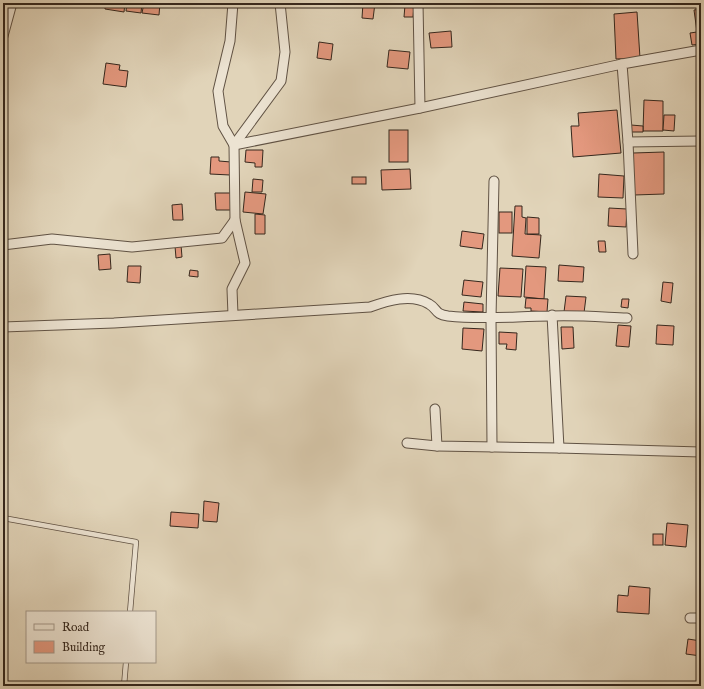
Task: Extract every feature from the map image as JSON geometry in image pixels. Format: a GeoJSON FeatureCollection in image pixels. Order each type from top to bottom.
{"type":"FeatureCollection","features":[{"type":"Feature","properties":{"kind":"street"},"geometry":{"type":"LineString","coordinates":[[3,36],[12,3]]}},
{"type":"Feature","properties":{"kind":"street"},"geometry":{"type":"LineString","coordinates":[[232,3],[230,41],[218,91],[223,126],[234,145],[236,220],[245,263],[232,289],[233,316]]}},
{"type":"Feature","properties":{"kind":"street"},"geometry":{"type":"LineString","coordinates":[[234,145],[281,81],[285,52],[280,3]]}},
{"type":"Feature","properties":{"kind":"street"},"geometry":{"type":"LineString","coordinates":[[418,3],[420,108]]}},
{"type":"Feature","properties":{"kind":"street"},"geometry":{"type":"LineString","coordinates":[[234,145],[420,108],[622,64],[701,50]]}},
{"type":"Feature","properties":{"kind":"street"},"geometry":{"type":"LineString","coordinates":[[622,64],[628,142],[633,254]]}},
{"type":"Feature","properties":{"kind":"street"},"geometry":{"type":"LineString","coordinates":[[628,142],[701,141]]}},
{"type":"Feature","properties":{"kind":"street"},"geometry":{"type":"LineString","coordinates":[[492,447],[491,318],[494,181]]}},
{"type":"Feature","properties":{"kind":"street"},"geometry":{"type":"LineString","coordinates":[[3,246],[52,239],[132,247],[222,238],[236,220]]}},
{"type":"Feature","properties":{"kind":"street"},"geometry":{"type":"LineString","coordinates":[[3,327],[114,323],[370,307],[393,300],[414,299],[429,304],[438,314],[447,316],[491,318],[552,316],[627,318]]}},
{"type":"Feature","properties":{"kind":"street"},"geometry":{"type":"LineString","coordinates":[[552,316],[559,448]]}},
{"type":"Feature","properties":{"kind":"street"},"geometry":{"type":"LineString","coordinates":[[435,409],[437,446]]}},
{"type":"Feature","properties":{"kind":"street"},"geometry":{"type":"LineString","coordinates":[[407,444],[701,452]]}},
{"type":"Feature","properties":{"kind":"street"},"geometry":{"type":"LineString","coordinates":[[690,618],[701,618]]}},
{"type":"Feature","properties":{"kind":"lane"},"geometry":{"type":"LineString","coordinates":[[3,518],[136,542],[130,611]]}},
{"type":"Feature","properties":{"kind":"lane"},"geometry":{"type":"LineString","coordinates":[[124,686],[126,663]]}},
{"type":"Feature","properties":{"kind":"building"},"geometry":{"type":"Polygon","coordinates":[[[105,3],[125,3],[124,12],[105,9],[105,3]]]}},
{"type":"Feature","properties":{"kind":"building"},"geometry":{"type":"Polygon","coordinates":[[[127,3],[142,3],[141,13],[126,11],[127,3]]]}},
{"type":"Feature","properties":{"kind":"building"},"geometry":{"type":"Polygon","coordinates":[[[144,3],[160,3],[159,15],[142,13],[144,3]]]}},
{"type":"Feature","properties":{"kind":"building"},"geometry":{"type":"Polygon","coordinates":[[[363,3],[375,3],[373,19],[362,18],[363,3]]]}},
{"type":"Feature","properties":{"kind":"building"},"geometry":{"type":"Polygon","coordinates":[[[405,5],[414,6],[413,17],[404,17],[405,5]]]}},
{"type":"Feature","properties":{"kind":"building"},"geometry":{"type":"Polygon","coordinates":[[[701,9],[701,44],[692,45],[690,33],[697,32],[694,10],[701,9]]]}},
{"type":"Feature","properties":{"kind":"building"},"geometry":{"type":"Polygon","coordinates":[[[637,12],[640,58],[616,59],[614,14],[637,12]]]}},
{"type":"Feature","properties":{"kind":"building"},"geometry":{"type":"Polygon","coordinates":[[[451,31],[452,47],[431,48],[429,33],[451,31]]]}},
{"type":"Feature","properties":{"kind":"building"},"geometry":{"type":"Polygon","coordinates":[[[319,42],[333,44],[331,60],[317,58],[319,42]]]}},
{"type":"Feature","properties":{"kind":"building"},"geometry":{"type":"Polygon","coordinates":[[[389,50],[410,52],[408,69],[387,67],[389,50]]]}},
{"type":"Feature","properties":{"kind":"building"},"geometry":{"type":"Polygon","coordinates":[[[106,63],[120,65],[119,70],[128,71],[126,87],[103,84],[106,63]]]}},
{"type":"Feature","properties":{"kind":"building"},"geometry":{"type":"Polygon","coordinates":[[[644,100],[663,101],[663,131],[643,131],[644,100]]]}},
{"type":"Feature","properties":{"kind":"building"},"geometry":{"type":"Polygon","coordinates":[[[617,110],[621,153],[573,157],[571,126],[579,126],[578,113],[617,110]]]}},
{"type":"Feature","properties":{"kind":"building"},"geometry":{"type":"Polygon","coordinates":[[[664,115],[675,115],[674,131],[663,130],[664,115]]]}},
{"type":"Feature","properties":{"kind":"building"},"geometry":{"type":"Polygon","coordinates":[[[631,125],[643,126],[643,132],[631,132],[631,125]]]}},
{"type":"Feature","properties":{"kind":"building"},"geometry":{"type":"Polygon","coordinates":[[[389,130],[408,130],[408,162],[389,162],[389,130]]]}},
{"type":"Feature","properties":{"kind":"building"},"geometry":{"type":"Polygon","coordinates":[[[246,150],[263,150],[262,167],[255,167],[255,163],[245,162],[246,150]]]}},
{"type":"Feature","properties":{"kind":"building"},"geometry":{"type":"Polygon","coordinates":[[[664,152],[664,194],[634,195],[633,153],[664,152]]]}},
{"type":"Feature","properties":{"kind":"building"},"geometry":{"type":"Polygon","coordinates":[[[211,157],[219,157],[219,161],[231,162],[230,175],[210,174],[211,157]]]}},
{"type":"Feature","properties":{"kind":"building"},"geometry":{"type":"Polygon","coordinates":[[[410,169],[411,189],[382,190],[381,170],[410,169]]]}},
{"type":"Feature","properties":{"kind":"building"},"geometry":{"type":"Polygon","coordinates":[[[599,174],[624,176],[623,198],[598,197],[599,174]]]}},
{"type":"Feature","properties":{"kind":"building"},"geometry":{"type":"Polygon","coordinates":[[[352,177],[366,177],[366,184],[352,184],[352,177]]]}},
{"type":"Feature","properties":{"kind":"building"},"geometry":{"type":"Polygon","coordinates":[[[253,179],[263,180],[262,192],[252,192],[253,179]]]}},
{"type":"Feature","properties":{"kind":"building"},"geometry":{"type":"Polygon","coordinates":[[[245,192],[266,194],[263,214],[243,212],[245,192]]]}},
{"type":"Feature","properties":{"kind":"building"},"geometry":{"type":"Polygon","coordinates":[[[215,193],[232,193],[232,210],[216,210],[215,193]]]}},
{"type":"Feature","properties":{"kind":"building"},"geometry":{"type":"Polygon","coordinates":[[[182,204],[183,220],[173,220],[172,205],[182,204]]]}},
{"type":"Feature","properties":{"kind":"building"},"geometry":{"type":"Polygon","coordinates":[[[515,206],[522,206],[522,217],[526,218],[525,234],[541,235],[539,258],[512,256],[515,206]]]}},
{"type":"Feature","properties":{"kind":"building"},"geometry":{"type":"Polygon","coordinates":[[[609,208],[627,209],[626,227],[608,226],[609,208]]]}},
{"type":"Feature","properties":{"kind":"building"},"geometry":{"type":"Polygon","coordinates":[[[499,212],[512,212],[512,233],[499,233],[499,212]]]}},
{"type":"Feature","properties":{"kind":"building"},"geometry":{"type":"Polygon","coordinates":[[[255,214],[265,215],[265,234],[255,234],[255,214]]]}},
{"type":"Feature","properties":{"kind":"building"},"geometry":{"type":"Polygon","coordinates":[[[527,217],[539,218],[539,234],[527,234],[527,217]]]}},
{"type":"Feature","properties":{"kind":"building"},"geometry":{"type":"Polygon","coordinates":[[[462,231],[484,234],[482,249],[460,246],[462,231]]]}},
{"type":"Feature","properties":{"kind":"building"},"geometry":{"type":"Polygon","coordinates":[[[598,241],[605,241],[606,252],[599,252],[598,241]]]}},
{"type":"Feature","properties":{"kind":"building"},"geometry":{"type":"Polygon","coordinates":[[[181,245],[182,257],[176,258],[175,246],[181,245]]]}},
{"type":"Feature","properties":{"kind":"building"},"geometry":{"type":"Polygon","coordinates":[[[110,254],[111,269],[99,270],[98,255],[110,254]]]}},
{"type":"Feature","properties":{"kind":"building"},"geometry":{"type":"Polygon","coordinates":[[[559,265],[584,267],[583,282],[558,281],[559,265]]]}},
{"type":"Feature","properties":{"kind":"building"},"geometry":{"type":"Polygon","coordinates":[[[128,266],[141,266],[140,283],[127,282],[128,266]]]}},
{"type":"Feature","properties":{"kind":"building"},"geometry":{"type":"Polygon","coordinates":[[[526,266],[546,267],[544,299],[524,297],[526,266]]]}},
{"type":"Feature","properties":{"kind":"building"},"geometry":{"type":"Polygon","coordinates":[[[500,268],[523,269],[521,297],[498,296],[500,268]]]}},
{"type":"Feature","properties":{"kind":"building"},"geometry":{"type":"Polygon","coordinates":[[[190,270],[198,271],[198,277],[189,276],[190,270]]]}},
{"type":"Feature","properties":{"kind":"building"},"geometry":{"type":"Polygon","coordinates":[[[464,280],[483,282],[481,297],[462,295],[464,280]]]}},
{"type":"Feature","properties":{"kind":"building"},"geometry":{"type":"Polygon","coordinates":[[[663,282],[673,283],[671,303],[661,301],[663,282]]]}},
{"type":"Feature","properties":{"kind":"building"},"geometry":{"type":"Polygon","coordinates":[[[566,296],[586,297],[584,313],[564,312],[566,296]]]}},
{"type":"Feature","properties":{"kind":"building"},"geometry":{"type":"Polygon","coordinates":[[[526,298],[548,299],[547,312],[531,311],[531,308],[525,308],[526,298]]]}},
{"type":"Feature","properties":{"kind":"building"},"geometry":{"type":"Polygon","coordinates":[[[622,299],[629,299],[628,308],[621,307],[622,299]]]}},
{"type":"Feature","properties":{"kind":"building"},"geometry":{"type":"Polygon","coordinates":[[[464,302],[483,304],[483,312],[463,311],[464,302]]]}},
{"type":"Feature","properties":{"kind":"building"},"geometry":{"type":"Polygon","coordinates":[[[618,325],[631,326],[629,347],[616,346],[618,325]]]}},
{"type":"Feature","properties":{"kind":"building"},"geometry":{"type":"Polygon","coordinates":[[[657,325],[674,326],[673,345],[656,344],[657,325]]]}},
{"type":"Feature","properties":{"kind":"building"},"geometry":{"type":"Polygon","coordinates":[[[561,327],[573,327],[574,348],[562,349],[561,327]]]}},
{"type":"Feature","properties":{"kind":"building"},"geometry":{"type":"Polygon","coordinates":[[[463,328],[484,329],[482,351],[462,349],[463,328]]]}},
{"type":"Feature","properties":{"kind":"building"},"geometry":{"type":"Polygon","coordinates":[[[499,332],[517,333],[516,350],[506,349],[507,344],[499,344],[499,332]]]}},
{"type":"Feature","properties":{"kind":"building"},"geometry":{"type":"Polygon","coordinates":[[[204,501],[219,503],[217,522],[203,521],[204,501]]]}},
{"type":"Feature","properties":{"kind":"building"},"geometry":{"type":"Polygon","coordinates":[[[171,512],[199,514],[198,528],[170,526],[171,512]]]}},
{"type":"Feature","properties":{"kind":"building"},"geometry":{"type":"Polygon","coordinates":[[[667,523],[688,525],[686,547],[665,545],[667,523]]]}},
{"type":"Feature","properties":{"kind":"building"},"geometry":{"type":"Polygon","coordinates":[[[653,534],[663,534],[663,545],[653,545],[653,534]]]}},
{"type":"Feature","properties":{"kind":"building"},"geometry":{"type":"Polygon","coordinates":[[[629,586],[650,588],[649,614],[617,612],[618,595],[628,596],[629,586]]]}},
{"type":"Feature","properties":{"kind":"building"},"geometry":{"type":"Polygon","coordinates":[[[688,639],[701,641],[701,656],[686,654],[688,639]]]}}]}
